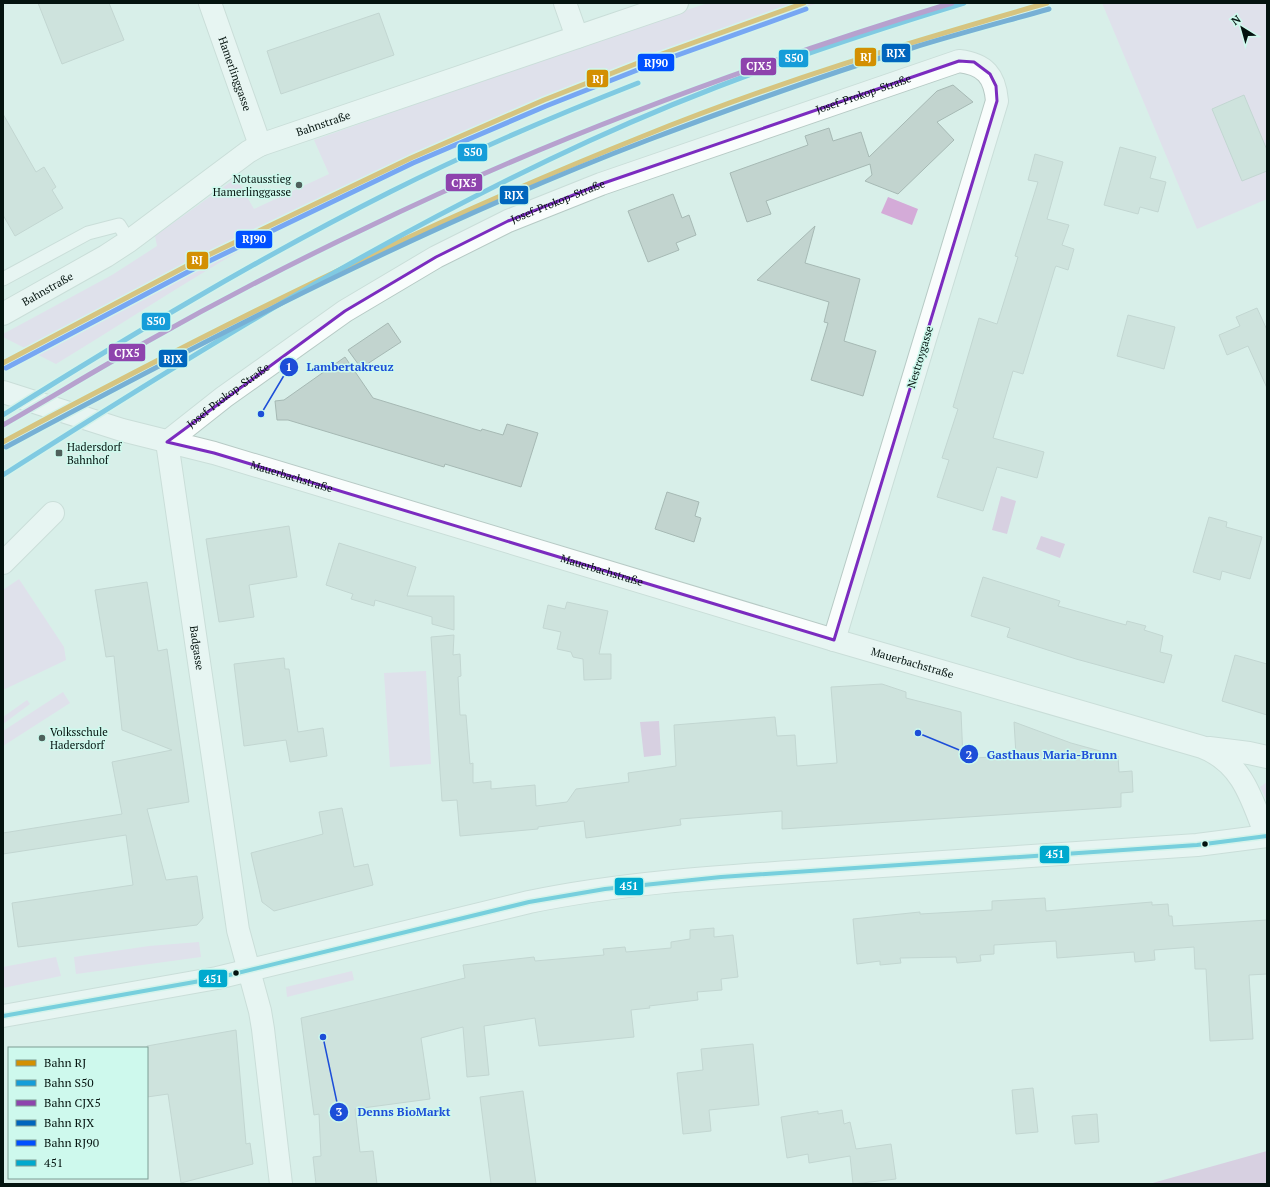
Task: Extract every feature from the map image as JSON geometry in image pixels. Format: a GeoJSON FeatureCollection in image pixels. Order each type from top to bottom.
{"type":"FeatureCollection","features":[{"type":"Feature","properties":{"kind":"main road","name":"Hamerlinggasse"},"geometry":{"type":"LineString","coordinates":[[210,3],[260,145]]}},
{"type":"Feature","properties":{"kind":"main road"},"geometry":{"type":"LineString","coordinates":[[566,3],[577,37]]}},
{"type":"Feature","properties":{"kind":"main road","name":"Bahnstraße"},"geometry":{"type":"LineString","coordinates":[[3,314],[106,256],[129,241],[248,152],[260,145],[678,3]]}},
{"type":"Feature","properties":{"kind":"main road","name":"Josef-Prokop-Straße"},"geometry":{"type":"LineString","coordinates":[[167,442],[224,397],[345,311],[436,257],[508,221],[601,184],[959,61],[974,62],[990,74]]}},
{"type":"Feature","properties":{"kind":"main road","name":"Nestroygasse"},"geometry":{"type":"LineString","coordinates":[[834,640],[997,102],[996,86],[990,74]]}},
{"type":"Feature","properties":{"kind":"main road","name":"Mauerbachstraße"},"geometry":{"type":"LineString","coordinates":[[3,392],[122,430],[214,453],[834,640],[1202,747],[1219,755],[1232,765],[1238,773],[1255,808],[1266,836]]}},
{"type":"Feature","properties":{"kind":"main road","name":"Badgasse"},"geometry":{"type":"LineString","coordinates":[[167,442],[238,930],[263,1029],[281,1184]]}},
{"type":"Feature","properties":{"kind":"main road"},"geometry":{"type":"LineString","coordinates":[[3,563],[53,513]]}},
{"type":"Feature","properties":{"kind":"main road","name":"Mauerbachstraße"},"geometry":{"type":"LineString","coordinates":[[1202,747],[1249,752],[1267,757]]}},
{"type":"Feature","properties":{"kind":"main road"},"geometry":{"type":"LineString","coordinates":[[3,1016],[217,978],[249,969],[579,891],[632,884],[1198,845],[1266,836]]}},
{"type":"Feature","properties":{"kind":"lane"},"geometry":{"type":"LineString","coordinates":[[3,279],[88,233],[119,226],[129,241]]}},
{"type":"Feature","properties":{"kind":"highlighted area"},"geometry":{"type":"Polygon","coordinates":[[[959,61],[974,62],[990,74],[996,86],[997,101],[834,640],[214,453],[167,442],[345,311],[436,257],[508,221],[601,184],[959,61]]]}},
{"type":"Feature","properties":{"kind":"shaded area"},"geometry":{"type":"Polygon","coordinates":[[[708,3],[819,3],[750,25],[622,71],[563,94],[445,145],[330,201],[274,231],[198,275],[56,364],[3,337],[3,334],[112,275],[157,246],[155,236],[236,178],[254,209],[329,174],[314,140],[623,31],[708,3]]]}},
{"type":"Feature","properties":{"kind":"shaded area"},"geometry":{"type":"Polygon","coordinates":[[[1102,3],[1267,3],[1267,199],[1197,229],[1102,3]]]}},
{"type":"Feature","properties":{"kind":"shaded area"},"geometry":{"type":"Polygon","coordinates":[[[888,197],[918,209],[912,225],[881,213],[888,197]]]}},
{"type":"Feature","properties":{"kind":"shaded area"},"geometry":{"type":"Polygon","coordinates":[[[1001,496],[1016,501],[1007,534],[992,530],[1001,496]]]}},
{"type":"Feature","properties":{"kind":"shaded area"},"geometry":{"type":"Polygon","coordinates":[[[1041,536],[1065,544],[1060,558],[1036,549],[1041,536]]]}},
{"type":"Feature","properties":{"kind":"shaded area"},"geometry":{"type":"Polygon","coordinates":[[[19,579],[64,647],[66,660],[3,690],[3,590],[19,579]]]}},
{"type":"Feature","properties":{"kind":"shaded area"},"geometry":{"type":"Polygon","coordinates":[[[426,671],[431,764],[390,767],[384,673],[426,671]]]}},
{"type":"Feature","properties":{"kind":"shaded area"},"geometry":{"type":"Polygon","coordinates":[[[63,692],[70,703],[3,746],[3,731],[63,692]]]}},
{"type":"Feature","properties":{"kind":"shaded area"},"geometry":{"type":"Polygon","coordinates":[[[27,700],[30,704],[3,724],[3,717],[27,700]]]}},
{"type":"Feature","properties":{"kind":"shaded area"},"geometry":{"type":"Polygon","coordinates":[[[659,721],[661,755],[644,757],[640,722],[659,721]]]}},
{"type":"Feature","properties":{"kind":"shaded area"},"geometry":{"type":"Polygon","coordinates":[[[1267,782],[1267,801],[1260,787],[1267,782]]]}},
{"type":"Feature","properties":{"kind":"shaded area"},"geometry":{"type":"Polygon","coordinates":[[[199,942],[201,957],[76,974],[74,957],[149,946],[199,942]]]}},
{"type":"Feature","properties":{"kind":"shaded area"},"geometry":{"type":"Polygon","coordinates":[[[56,957],[61,976],[3,988],[3,967],[56,957]]]}},
{"type":"Feature","properties":{"kind":"shaded area"},"geometry":{"type":"Polygon","coordinates":[[[352,971],[354,980],[287,997],[286,987],[352,971]]]}},
{"type":"Feature","properties":{"kind":"shaded area"},"geometry":{"type":"Polygon","coordinates":[[[1267,1151],[1267,1184],[1149,1184],[1267,1151]]]}},
{"type":"Feature","properties":{"kind":"building"},"geometry":{"type":"Polygon","coordinates":[[[38,3],[109,3],[124,40],[62,64],[38,3]]]}},
{"type":"Feature","properties":{"kind":"building"},"geometry":{"type":"Polygon","coordinates":[[[379,13],[394,55],[281,94],[267,51],[379,13]]]}},
{"type":"Feature","properties":{"kind":"building"},"geometry":{"type":"Polygon","coordinates":[[[953,85],[973,102],[937,122],[954,140],[898,194],[865,181],[872,175],[870,164],[766,201],[771,214],[747,222],[730,173],[808,145],[805,136],[829,128],[833,141],[861,132],[869,157],[937,91],[953,85]]]}},
{"type":"Feature","properties":{"kind":"building"},"geometry":{"type":"Polygon","coordinates":[[[1244,95],[1267,150],[1267,171],[1242,181],[1212,109],[1244,95]]]}},
{"type":"Feature","properties":{"kind":"building"},"geometry":{"type":"Polygon","coordinates":[[[3,114],[36,172],[44,167],[56,187],[52,190],[63,208],[15,236],[3,215],[3,114]]]}},
{"type":"Feature","properties":{"kind":"building"},"geometry":{"type":"Polygon","coordinates":[[[1120,147],[1156,157],[1150,178],[1166,182],[1158,212],[1140,207],[1138,214],[1104,205],[1120,147]]]}},
{"type":"Feature","properties":{"kind":"building"},"geometry":{"type":"Polygon","coordinates":[[[1035,154],[1063,162],[1047,219],[1069,225],[1062,245],[1074,249],[1068,270],[1056,266],[1055,268],[1023,374],[1013,371],[993,438],[1044,452],[1037,478],[997,467],[983,511],[937,497],[949,460],[942,458],[958,409],[953,407],[979,318],[997,324],[1018,257],[1015,256],[1038,182],[1028,180],[1035,154]]]}},
{"type":"Feature","properties":{"kind":"building"},"geometry":{"type":"Polygon","coordinates":[[[673,194],[682,218],[689,215],[696,235],[676,243],[679,250],[648,262],[628,211],[673,194]]]}},
{"type":"Feature","properties":{"kind":"building"},"geometry":{"type":"Polygon","coordinates":[[[815,226],[805,263],[860,279],[844,341],[876,351],[863,396],[811,380],[828,323],[824,322],[829,302],[757,280],[815,226]]]}},
{"type":"Feature","properties":{"kind":"building"},"geometry":{"type":"Polygon","coordinates":[[[1257,308],[1267,330],[1267,388],[1248,346],[1227,355],[1219,335],[1240,326],[1236,317],[1257,308]]]}},
{"type":"Feature","properties":{"kind":"building"},"geometry":{"type":"Polygon","coordinates":[[[1128,315],[1175,327],[1164,369],[1117,356],[1128,315]]]}},
{"type":"Feature","properties":{"kind":"building"},"geometry":{"type":"Polygon","coordinates":[[[388,323],[401,342],[361,368],[348,350],[388,323]]]}},
{"type":"Feature","properties":{"kind":"building"},"geometry":{"type":"Polygon","coordinates":[[[345,357],[373,398],[481,431],[482,429],[503,435],[507,424],[538,433],[521,487],[445,464],[444,467],[288,420],[277,420],[275,401],[284,400],[345,357]]]}},
{"type":"Feature","properties":{"kind":"building"},"geometry":{"type":"Polygon","coordinates":[[[667,492],[699,502],[695,516],[701,518],[694,542],[655,529],[667,492]]]}},
{"type":"Feature","properties":{"kind":"building"},"geometry":{"type":"Polygon","coordinates":[[[1209,517],[1227,522],[1226,527],[1262,537],[1250,579],[1222,571],[1220,580],[1193,572],[1209,517]]]}},
{"type":"Feature","properties":{"kind":"building"},"geometry":{"type":"Polygon","coordinates":[[[289,526],[297,577],[249,585],[254,617],[219,622],[206,539],[289,526]]]}},
{"type":"Feature","properties":{"kind":"building"},"geometry":{"type":"Polygon","coordinates":[[[339,543],[416,567],[407,596],[454,596],[454,630],[432,624],[432,617],[375,600],[374,606],[351,599],[353,594],[326,585],[339,543]]]}},
{"type":"Feature","properties":{"kind":"building"},"geometry":{"type":"Polygon","coordinates":[[[983,577],[1060,601],[1058,606],[1126,625],[1127,621],[1146,626],[1144,630],[1163,636],[1160,652],[1172,655],[1164,683],[1076,659],[1007,637],[1010,628],[971,616],[983,577]]]}},
{"type":"Feature","properties":{"kind":"building"},"geometry":{"type":"Polygon","coordinates":[[[147,582],[158,651],[167,649],[189,802],[147,809],[166,880],[197,876],[203,918],[197,925],[18,947],[12,903],[133,885],[126,835],[3,854],[3,833],[122,814],[112,762],[172,750],[122,730],[114,656],[106,657],[95,590],[147,582]]]}},
{"type":"Feature","properties":{"kind":"building"},"geometry":{"type":"Polygon","coordinates":[[[567,602],[608,611],[599,654],[611,654],[611,679],[584,680],[583,659],[573,657],[571,652],[557,649],[561,632],[543,628],[548,605],[565,609],[567,602]]]}},
{"type":"Feature","properties":{"kind":"building"},"geometry":{"type":"Polygon","coordinates":[[[454,635],[453,655],[460,654],[461,676],[458,677],[460,715],[466,715],[470,764],[473,763],[473,783],[491,781],[491,789],[535,785],[536,806],[567,802],[576,789],[629,782],[628,773],[676,766],[674,725],[775,717],[777,736],[795,735],[797,766],[837,763],[831,687],[882,684],[906,692],[906,698],[961,712],[963,759],[1016,755],[1014,722],[1071,743],[1118,756],[1119,772],[1132,771],[1133,792],[1121,793],[1121,807],[782,829],[782,811],[680,819],[681,825],[586,838],[584,821],[538,827],[538,829],[460,836],[457,800],[442,801],[431,637],[454,635]]]}},
{"type":"Feature","properties":{"kind":"building"},"geometry":{"type":"Polygon","coordinates":[[[1235,655],[1267,664],[1267,715],[1222,701],[1235,655]]]}},
{"type":"Feature","properties":{"kind":"building"},"geometry":{"type":"Polygon","coordinates":[[[284,658],[285,669],[289,669],[298,732],[323,728],[327,756],[290,762],[286,740],[244,746],[234,664],[284,658]]]}},
{"type":"Feature","properties":{"kind":"building"},"geometry":{"type":"Polygon","coordinates":[[[342,808],[354,867],[368,864],[373,885],[274,911],[262,902],[251,853],[323,834],[319,812],[342,808]]]}},
{"type":"Feature","properties":{"kind":"building"},"geometry":{"type":"Polygon","coordinates":[[[1045,898],[1046,911],[1152,902],[1152,905],[1168,904],[1169,916],[1172,916],[1173,926],[1267,920],[1267,974],[1249,975],[1253,1039],[1210,1041],[1206,969],[1195,969],[1194,947],[1154,950],[1155,960],[1135,962],[1134,952],[1057,958],[1056,941],[994,945],[994,954],[980,955],[981,961],[957,963],[956,957],[900,958],[901,963],[880,965],[880,961],[857,964],[853,919],[920,912],[920,914],[992,910],[992,901],[1045,898]]]}},
{"type":"Feature","properties":{"kind":"building"},"geometry":{"type":"Polygon","coordinates":[[[714,928],[714,937],[733,935],[738,977],[721,979],[722,990],[697,992],[698,1000],[649,1006],[650,1008],[631,1010],[634,1037],[539,1046],[535,1018],[484,1026],[489,1075],[467,1077],[463,1027],[421,1038],[430,1099],[355,1109],[360,1152],[373,1151],[377,1184],[316,1184],[313,1157],[321,1156],[319,1114],[314,1115],[301,1018],[465,978],[463,965],[534,957],[535,961],[604,955],[603,949],[625,947],[626,952],[671,948],[671,942],[690,939],[690,930],[714,928]]]}},
{"type":"Feature","properties":{"kind":"building"},"geometry":{"type":"Polygon","coordinates":[[[236,1030],[246,1144],[250,1143],[253,1164],[181,1183],[168,1094],[148,1097],[147,1046],[236,1030]]]}},
{"type":"Feature","properties":{"kind":"building"},"geometry":{"type":"Polygon","coordinates":[[[753,1044],[759,1105],[709,1110],[711,1131],[683,1134],[677,1073],[703,1070],[701,1049],[753,1044]]]}},
{"type":"Feature","properties":{"kind":"building"},"geometry":{"type":"Polygon","coordinates":[[[1033,1088],[1038,1132],[1016,1134],[1012,1090],[1033,1088]]]}},
{"type":"Feature","properties":{"kind":"building"},"geometry":{"type":"Polygon","coordinates":[[[523,1091],[536,1184],[491,1184],[480,1097],[523,1091]]]}},
{"type":"Feature","properties":{"kind":"building"},"geometry":{"type":"Polygon","coordinates":[[[842,1110],[844,1124],[850,1122],[856,1149],[891,1144],[896,1179],[853,1184],[850,1156],[809,1163],[808,1154],[787,1158],[781,1117],[818,1111],[818,1114],[842,1110]]]}},
{"type":"Feature","properties":{"kind":"building"},"geometry":{"type":"Polygon","coordinates":[[[1097,1114],[1099,1142],[1075,1144],[1072,1116],[1097,1114]]]}},
{"type":"Feature","properties":{"kind":"rail line","name":"RJ"},"geometry":{"type":"LineString","coordinates":[[3,363],[198,260],[411,158],[544,100],[648,59],[804,3]]}},
{"type":"Feature","properties":{"kind":"rail line","name":"CJX5"},"geometry":{"type":"LineString","coordinates":[[3,425],[130,351],[229,297],[311,255],[437,194],[582,132],[655,104],[803,51],[952,3]]}},
{"type":"Feature","properties":{"kind":"rail line","name":"S50"},"geometry":{"type":"LineString","coordinates":[[3,475],[146,385],[290,298],[364,256],[513,177],[589,141],[681,101],[727,83],[868,33],[964,3]]}},
{"type":"Feature","properties":{"kind":"rail line","name":"RJ"},"geometry":{"type":"LineString","coordinates":[[3,442],[160,359],[318,280],[478,206],[559,171],[691,117],[791,81],[893,48],[1047,3]]}},
{"type":"Feature","properties":{"kind":"rail line","name":"RJ90"},"geometry":{"type":"LineString","coordinates":[[6,368],[201,265],[413,163],[546,106],[650,65],[806,9]]}},
{"type":"Feature","properties":{"kind":"rail line","name":"RJX"},"geometry":{"type":"LineString","coordinates":[[6,447],[163,364],[322,283],[483,208],[565,173],[648,140],[812,80],[929,43],[1049,9]]}},
{"type":"Feature","properties":{"kind":"rail line","name":"S50"},"geometry":{"type":"LineString","coordinates":[[3,415],[194,299],[340,218],[420,177],[482,148],[638,83]]}},
{"type":"Feature","properties":{"kind":"transit line","name":"451"},"geometry":{"type":"LineString","coordinates":[[3,1016],[217,978],[529,902],[605,889],[721,877],[1197,845],[1267,836]]}},
{"type":"Feature","properties":{"kind":"place","name":"Notausstieg Hamerlinggasse"},"geometry":{"type":"Point","coordinates":[299,185]}},
{"type":"Feature","properties":{"kind":"place","name":"Lambertakreuz"},"geometry":{"type":"Point","coordinates":[261,414]}},
{"type":"Feature","properties":{"kind":"place","name":"Hadersdorf Bahnhof"},"geometry":{"type":"Point","coordinates":[59,453]}},
{"type":"Feature","properties":{"kind":"place","name":"Gasthaus Maria-Brunn"},"geometry":{"type":"Point","coordinates":[918,733]}},
{"type":"Feature","properties":{"kind":"place","name":"Volksschule Hadersdorf"},"geometry":{"type":"Point","coordinates":[42,738]}},
{"type":"Feature","properties":{"kind":"place","name":"Denns BioMarkt"},"geometry":{"type":"Point","coordinates":[323,1037]}}]}
